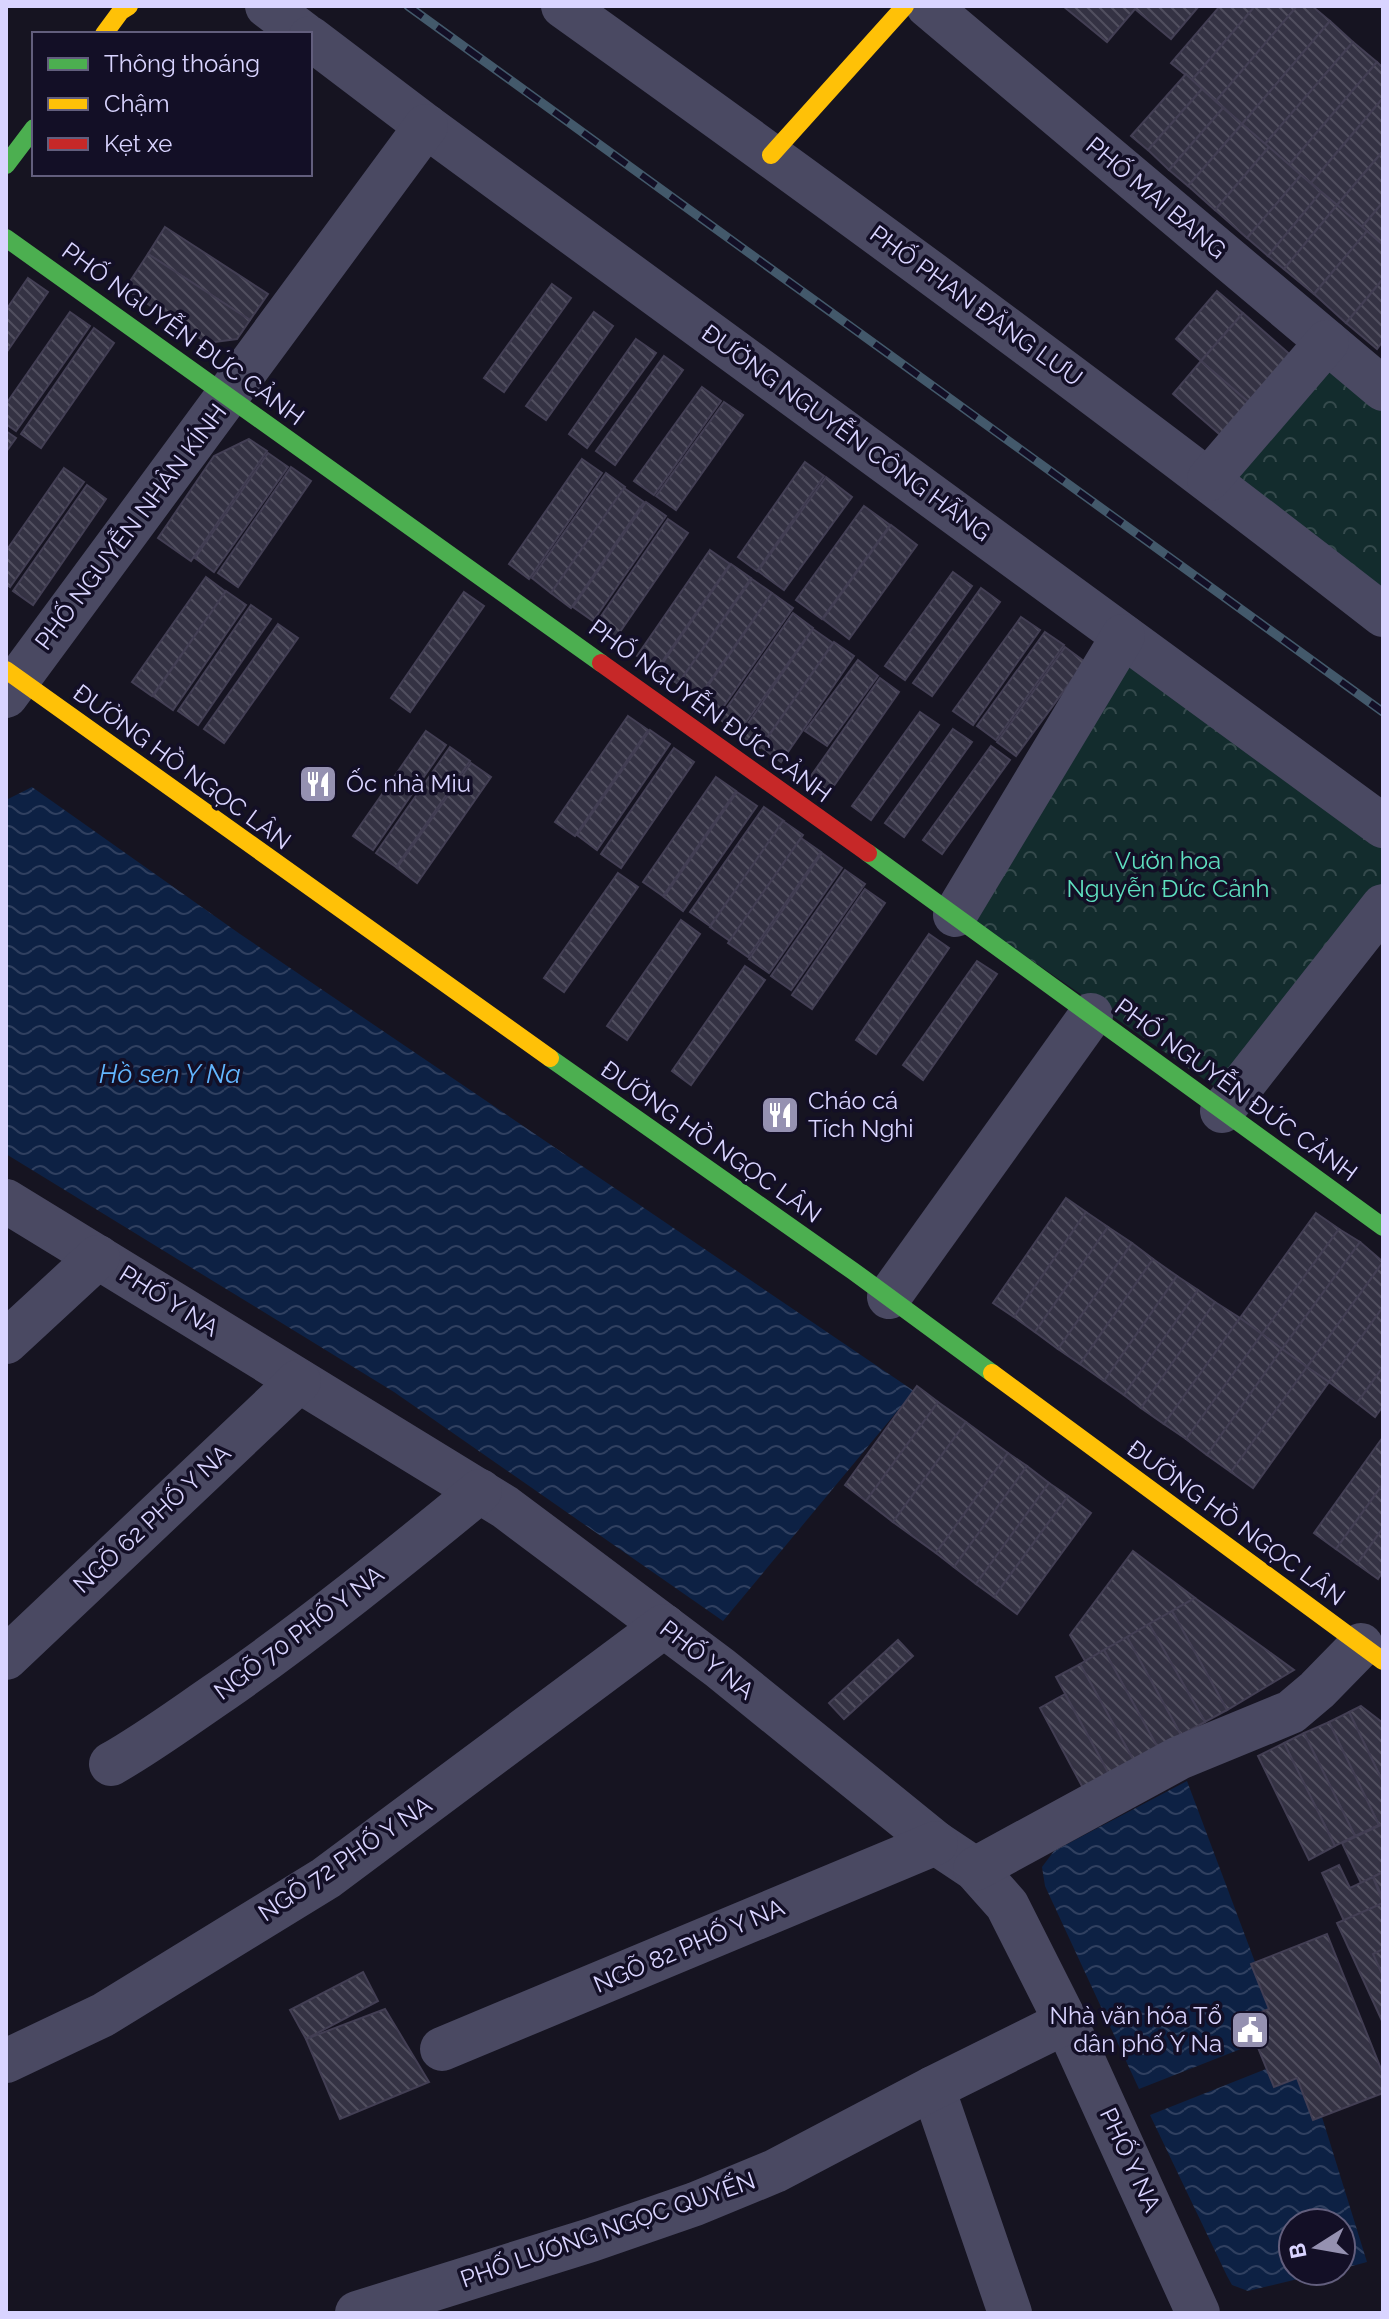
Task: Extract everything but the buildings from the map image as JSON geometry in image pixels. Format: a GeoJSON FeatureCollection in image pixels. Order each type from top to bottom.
{"type":"FeatureCollection","features":[{"type":"Feature","properties":{"kind":"street"},"geometry":{"type":"LineString","coordinates":[[267,6],[301,32]]}},
{"type":"Feature","properties":{"kind":"street","name":"PHỐ PHAN ĐĂNG LƯU"},"geometry":{"type":"LineString","coordinates":[[563,6],[771,155],[1209,479],[1383,615]]}},
{"type":"Feature","properties":{"kind":"street"},"geometry":{"type":"LineString","coordinates":[[771,155],[905,6]]}},
{"type":"Feature","properties":{"kind":"street","name":"PHỐ MAI BANG"},"geometry":{"type":"LineString","coordinates":[[928,6],[1383,389]]}},
{"type":"Feature","properties":{"kind":"street"},"geometry":{"type":"LineString","coordinates":[[106,32],[124,8]]}},
{"type":"Feature","properties":{"kind":"street","name":"ĐƯỜNG NGUYỄN CÔNG HÃNG"},"geometry":{"type":"LineString","coordinates":[[312,40],[1383,826]]}},
{"type":"Feature","properties":{"kind":"street","name":"PHỐ NGUYỄN NHÂN KÍNH"},"geometry":{"type":"LineString","coordinates":[[10,682],[229,396],[426,126]]}},
{"type":"Feature","properties":{"kind":"street"},"geometry":{"type":"LineString","coordinates":[[6,165],[32,131]]}},
{"type":"Feature","properties":{"kind":"street","name":"PHỐ NGUYỄN ĐỨC CẢNH"},"geometry":{"type":"LineString","coordinates":[[6,238],[955,915],[1383,1227]]}},
{"type":"Feature","properties":{"kind":"street"},"geometry":{"type":"LineString","coordinates":[[1209,479],[1327,342]]}},
{"type":"Feature","properties":{"kind":"street"},"geometry":{"type":"LineString","coordinates":[[955,915],[1123,636]]}},
{"type":"Feature","properties":{"kind":"street","name":"ĐƯỜNG HỒ NGỌC LÂN"},"geometry":{"type":"LineString","coordinates":[[10,682],[889,1297],[1372,1653]]}},
{"type":"Feature","properties":{"kind":"street"},"geometry":{"type":"LineString","coordinates":[[1222,1111],[1383,906]]}},
{"type":"Feature","properties":{"kind":"street"},"geometry":{"type":"LineString","coordinates":[[889,1297],[1091,1015]]}},
{"type":"Feature","properties":{"kind":"street","name":"PHỐ Y NA"},"geometry":{"type":"LineString","coordinates":[[6,1201],[505,1507],[664,1626],[936,1843],[975,1869],[1007,1905],[1066,2022],[1198,2313]]}},
{"type":"Feature","properties":{"kind":"street"},"geometry":{"type":"LineString","coordinates":[[6,1342],[98,1257]]}},
{"type":"Feature","properties":{"kind":"street","name":"NGÕ 62 PHỐ Y NA"},"geometry":{"type":"LineString","coordinates":[[6,1658],[299,1381]]}},
{"type":"Feature","properties":{"kind":"street","name":"NGÕ 70 PHỐ Y NA"},"geometry":{"type":"LineString","coordinates":[[111,1764],[141,1747],[283,1648],[480,1491]]}},
{"type":"Feature","properties":{"kind":"street","name":"NGÕ 72 PHỐ Y NA"},"geometry":{"type":"LineString","coordinates":[[6,2061],[103,2015],[326,1878],[664,1626]]}},
{"type":"Feature","properties":{"kind":"street"},"geometry":{"type":"LineString","coordinates":[[975,1869],[1179,1758],[1291,1712],[1317,1690],[1372,1653]]}},
{"type":"Feature","properties":{"kind":"street","name":"NGÕ 82 PHỐ Y NA"},"geometry":{"type":"LineString","coordinates":[[442,2049],[936,1843]]}},
{"type":"Feature","properties":{"kind":"street","name":"PHỐ LƯƠNG NGỌC QUYẾN"},"geometry":{"type":"LineString","coordinates":[[357,2313],[695,2204],[775,2171],[1066,2022]]}},
{"type":"Feature","properties":{"kind":"street"},"geometry":{"type":"LineString","coordinates":[[933,2088],[1010,2313]]}},
{"type":"Feature","properties":{"kind":"green space"},"geometry":{"type":"Polygon","coordinates":[[[1323,350],[1383,393],[1383,606],[1223,476],[1323,350]]]}},
{"type":"Feature","properties":{"kind":"green space","name":"Vườn hoa Nguyễn Đức Cảnh"},"geometry":{"type":"Polygon","coordinates":[[[1119,656],[1383,849],[1383,884],[1221,1091],[963,913],[1119,656]]]}},
{"type":"Feature","properties":{"kind":"water","name":"Hồ sen Y Na"},"geometry":{"type":"Polygon","coordinates":[[[32,787],[240,934],[914,1391],[723,1621],[394,1392],[6,1154],[6,800],[32,787]]]}},
{"type":"Feature","properties":{"kind":"water"},"geometry":{"type":"Polygon","coordinates":[[[1187,1781],[1255,1962],[1251,1964],[1269,2009],[1247,2018],[1256,2043],[1139,2089],[1045,1886],[1042,1867],[1054,1851],[1187,1781]]]}},
{"type":"Feature","properties":{"kind":"water"},"geometry":{"type":"Polygon","coordinates":[[[1266,2069],[1274,2087],[1297,2078],[1313,2120],[1322,2117],[1350,2207],[1277,2207],[1277,2284],[1248,2291],[1232,2285],[1150,2115],[1266,2069]]]}},
{"type":"Feature","properties":{"kind":"water"},"geometry":{"type":"Polygon","coordinates":[[[1357,2230],[1367,2262],[1357,2265],[1357,2230]]]}},
{"type":"Feature","properties":{"kind":"railway"},"geometry":{"type":"LineString","coordinates":[[408,6],[1383,712]]}},
{"type":"Feature","properties":{"kind":"traffic: fast"},"geometry":{"type":"LineString","coordinates":[[6,165],[32,131]]}},
{"type":"Feature","properties":{"kind":"traffic: fast"},"geometry":{"type":"LineString","coordinates":[[6,238],[601,663]]}},
{"type":"Feature","properties":{"kind":"traffic: fast"},"geometry":{"type":"LineString","coordinates":[[868,853],[1383,1227]]}},
{"type":"Feature","properties":{"kind":"traffic: fast"},"geometry":{"type":"LineString","coordinates":[[550,1058],[992,1373]]}},
{"type":"Feature","properties":{"kind":"traffic: slow"},"geometry":{"type":"LineString","coordinates":[[105,32],[121,11],[129,6]]}},
{"type":"Feature","properties":{"kind":"traffic: slow"},"geometry":{"type":"LineString","coordinates":[[771,155],[905,6]]}},
{"type":"Feature","properties":{"kind":"traffic: slow"},"geometry":{"type":"LineString","coordinates":[[6,670],[550,1058]]}},
{"type":"Feature","properties":{"kind":"traffic: slow"},"geometry":{"type":"LineString","coordinates":[[992,1373],[1383,1661]]}},
{"type":"Feature","properties":{"kind":"traffic: jam"},"geometry":{"type":"LineString","coordinates":[[601,663],[868,853]]}},
{"type":"Feature","properties":{"kind":"place","name":"Ốc nhà Miu"},"geometry":{"type":"Point","coordinates":[318,784]}},
{"type":"Feature","properties":{"kind":"place","name":"Cháo cá Tích Nghi"},"geometry":{"type":"Point","coordinates":[780,1115]}},
{"type":"Feature","properties":{"kind":"place","name":"Nhà văn hóa Tổ dân phố Y Na"},"geometry":{"type":"Point","coordinates":[1250,2030]}}]}
